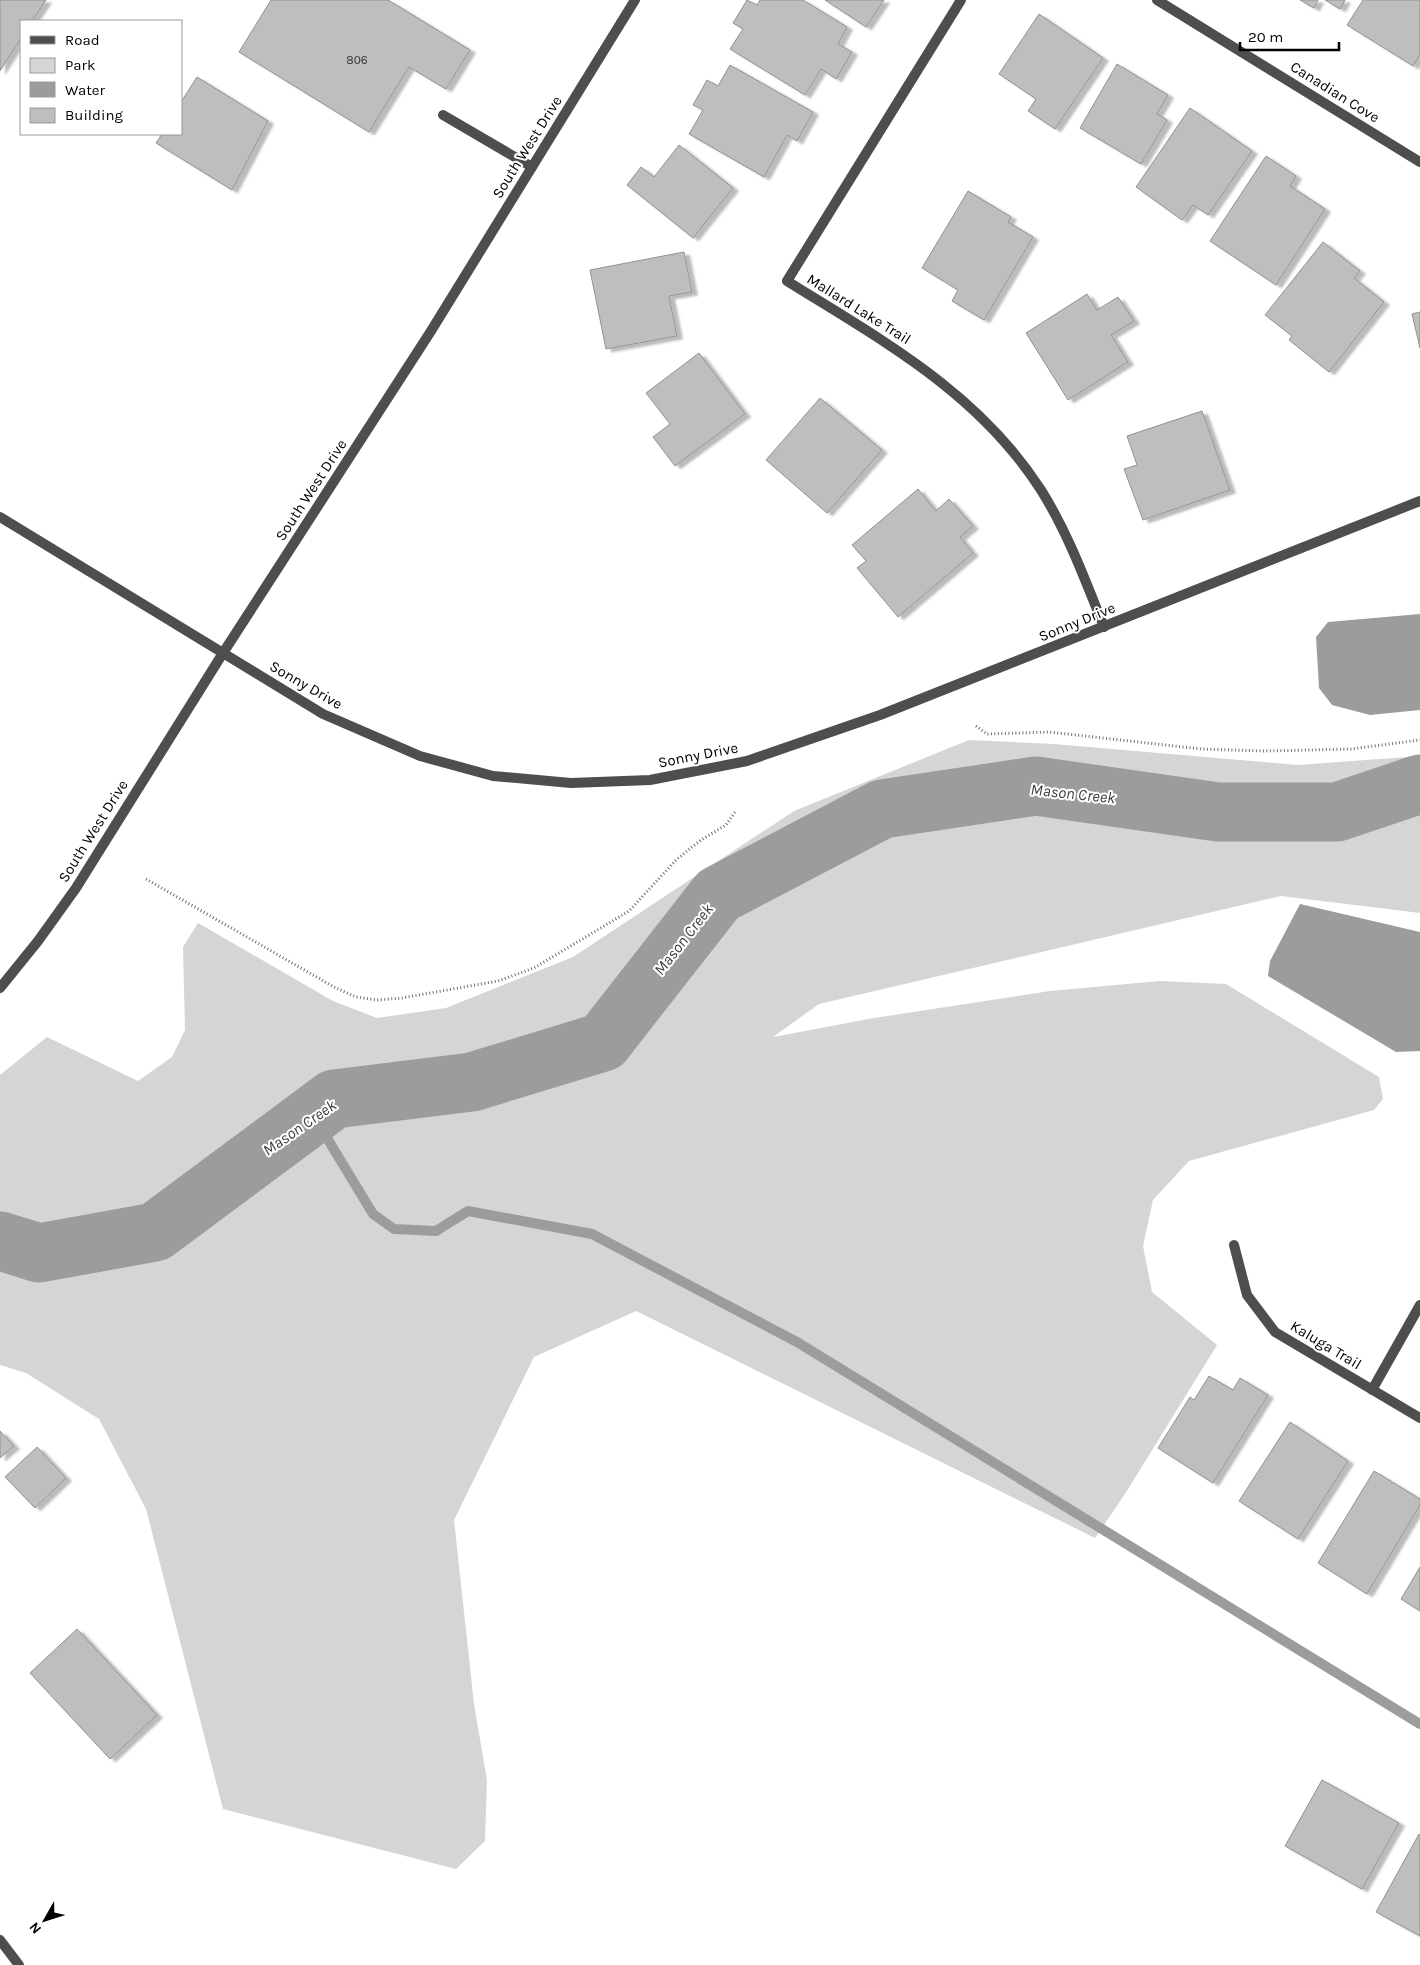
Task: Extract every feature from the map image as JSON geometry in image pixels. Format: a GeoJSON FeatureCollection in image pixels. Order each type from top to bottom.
{"type":"FeatureCollection","features":[{"type":"Feature","properties":{"kind":"street","name":"South West Drive"},"geometry":{"type":"LineString","coordinates":[[0,988],[38,942],[76,888],[223,653],[415,356],[636,0]]}},
{"type":"Feature","properties":{"kind":"street","name":"Mallard Lake Trail"},"geometry":{"type":"LineString","coordinates":[[961,0],[786,281],[898,350],[954,391],[996,431],[1040,490],[1074,550],[1104,627]]}},
{"type":"Feature","properties":{"kind":"street","name":"Canadian Cove"},"geometry":{"type":"LineString","coordinates":[[1157,0],[1420,162]]}},
{"type":"Feature","properties":{"kind":"street"},"geometry":{"type":"LineString","coordinates":[[443,115],[532,167]]}},
{"type":"Feature","properties":{"kind":"street","name":"Sonny Drive"},"geometry":{"type":"LineString","coordinates":[[0,517],[322,714],[420,756],[493,776],[571,783],[650,780],[747,761],[880,716],[1420,501]]}},
{"type":"Feature","properties":{"kind":"street","name":"Kaluga Trail"},"geometry":{"type":"LineString","coordinates":[[1234,1245],[1247,1295],[1275,1332],[1420,1418]]}},
{"type":"Feature","properties":{"kind":"street"},"geometry":{"type":"LineString","coordinates":[[1372,1390],[1420,1305]]}},
{"type":"Feature","properties":{"kind":"street"},"geometry":{"type":"LineString","coordinates":[[0,1940],[19,1965]]}},
{"type":"Feature","properties":{"kind":"path"},"geometry":{"type":"LineString","coordinates":[[976,726],[987,734],[1049,732],[1201,749],[1256,751],[1351,749],[1420,740]]}},
{"type":"Feature","properties":{"kind":"path"},"geometry":{"type":"LineString","coordinates":[[146,879],[334,988],[356,997],[377,1000],[402,998],[498,981],[534,968],[570,948],[629,911],[677,859],[701,840],[726,825],[735,812]]}},
{"type":"Feature","properties":{"kind":"green space"},"geometry":{"type":"Polygon","coordinates":[[[969,740],[1054,744],[1298,765],[1420,756],[1420,913],[1281,896],[819,1004],[773,1037],[874,1018],[1050,991],[1160,981],[1226,984],[1379,1077],[1383,1099],[1374,1110],[1189,1161],[1153,1200],[1143,1246],[1152,1292],[1217,1345],[1125,1494],[1095,1538],[636,1311],[534,1357],[454,1520],[474,1704],[487,1780],[485,1841],[456,1869],[223,1809],[146,1509],[99,1419],[26,1373],[0,1365],[0,1075],[47,1037],[138,1081],[172,1057],[185,1030],[183,947],[198,923],[333,1001],[377,1018],[446,1008],[573,957],[794,811],[969,740]]]}},
{"type":"Feature","properties":{"kind":"water"},"geometry":{"type":"Polygon","coordinates":[[[1420,614],[1420,710],[1370,715],[1332,705],[1319,688],[1316,637],[1328,622],[1420,614]]]}},
{"type":"Feature","properties":{"kind":"water"},"geometry":{"type":"Polygon","coordinates":[[[1300,904],[1420,932],[1420,1051],[1396,1052],[1268,976],[1270,961],[1300,904]]]}},
{"type":"Feature","properties":{"kind":"building"},"geometry":{"type":"Polygon","coordinates":[[[0,0],[46,0],[33,20],[20,20],[20,40],[0,71],[0,0]]]}},
{"type":"Feature","properties":{"kind":"building"},"geometry":{"type":"Polygon","coordinates":[[[271,0],[388,0],[470,50],[446,89],[409,67],[369,132],[239,52],[271,0]]]}},
{"type":"Feature","properties":{"kind":"building"},"geometry":{"type":"Polygon","coordinates":[[[747,0],[757,5],[760,0],[803,0],[847,27],[838,44],[852,52],[836,79],[821,69],[805,95],[730,49],[743,29],[733,23],[747,0]]]}},
{"type":"Feature","properties":{"kind":"building"},"geometry":{"type":"Polygon","coordinates":[[[825,0],[884,0],[866,27],[825,0]]]}},
{"type":"Feature","properties":{"kind":"building"},"geometry":{"type":"Polygon","coordinates":[[[1300,0],[1318,0],[1314,8],[1300,0]]]}},
{"type":"Feature","properties":{"kind":"building"},"geometry":{"type":"Polygon","coordinates":[[[1325,0],[1345,0],[1340,9],[1325,0]]]}},
{"type":"Feature","properties":{"kind":"building"},"geometry":{"type":"Polygon","coordinates":[[[1363,0],[1420,0],[1420,54],[1413,66],[1347,25],[1363,0]]]}},
{"type":"Feature","properties":{"kind":"building"},"geometry":{"type":"Polygon","coordinates":[[[1039,14],[1103,58],[1055,129],[1028,111],[1036,99],[999,74],[1039,14]]]}},
{"type":"Feature","properties":{"kind":"building"},"geometry":{"type":"Polygon","coordinates":[[[1117,64],[1168,95],[1157,114],[1167,120],[1141,164],[1080,128],[1117,64]]]}},
{"type":"Feature","properties":{"kind":"building"},"geometry":{"type":"Polygon","coordinates":[[[730,65],[813,112],[797,141],[787,135],[764,177],[689,134],[703,110],[693,105],[707,80],[718,86],[730,65]]]}},
{"type":"Feature","properties":{"kind":"building"},"geometry":{"type":"Polygon","coordinates":[[[197,77],[268,121],[232,190],[156,143],[161,135],[182,135],[182,100],[197,77]]]}},
{"type":"Feature","properties":{"kind":"building"},"geometry":{"type":"Polygon","coordinates":[[[1190,108],[1252,151],[1208,215],[1193,205],[1182,220],[1136,187],[1190,108]]]}},
{"type":"Feature","properties":{"kind":"building"},"geometry":{"type":"Polygon","coordinates":[[[679,145],[733,188],[693,238],[627,185],[641,167],[654,177],[679,145]]]}},
{"type":"Feature","properties":{"kind":"building"},"geometry":{"type":"Polygon","coordinates":[[[1266,156],[1296,176],[1290,186],[1325,209],[1276,285],[1210,241],[1266,156]]]}},
{"type":"Feature","properties":{"kind":"building"},"geometry":{"type":"Polygon","coordinates":[[[968,191],[1011,217],[1008,222],[1033,237],[984,320],[952,301],[958,290],[922,268],[968,191]]]}},
{"type":"Feature","properties":{"kind":"building"},"geometry":{"type":"Polygon","coordinates":[[[1323,242],[1360,271],[1354,278],[1384,302],[1329,372],[1289,340],[1292,336],[1265,315],[1323,242]]]}},
{"type":"Feature","properties":{"kind":"building"},"geometry":{"type":"Polygon","coordinates":[[[684,252],[692,292],[669,296],[677,336],[606,349],[590,270],[684,252]]]}},
{"type":"Feature","properties":{"kind":"building"},"geometry":{"type":"Polygon","coordinates":[[[1087,294],[1097,310],[1118,297],[1134,321],[1111,335],[1128,362],[1068,400],[1026,333],[1087,294]]]}},
{"type":"Feature","properties":{"kind":"building"},"geometry":{"type":"Polygon","coordinates":[[[1420,312],[1420,348],[1412,314],[1420,312]]]}},
{"type":"Feature","properties":{"kind":"building"},"geometry":{"type":"Polygon","coordinates":[[[699,353],[745,414],[675,466],[653,437],[670,424],[646,393],[699,353]]]}},
{"type":"Feature","properties":{"kind":"building"},"geometry":{"type":"Polygon","coordinates":[[[820,398],[882,450],[827,513],[766,460],[820,398]]]}},
{"type":"Feature","properties":{"kind":"building"},"geometry":{"type":"Polygon","coordinates":[[[1202,411],[1230,490],[1143,520],[1124,469],[1137,465],[1127,436],[1202,411]]]}},
{"type":"Feature","properties":{"kind":"building"},"geometry":{"type":"Polygon","coordinates":[[[918,489],[936,511],[949,499],[973,526],[960,537],[973,553],[898,617],[857,568],[866,561],[852,545],[918,489]]]}},
{"type":"Feature","properties":{"kind":"building"},"geometry":{"type":"Polygon","coordinates":[[[1209,1376],[1233,1390],[1240,1378],[1268,1395],[1213,1483],[1158,1448],[1190,1397],[1194,1400],[1209,1376]]]}},
{"type":"Feature","properties":{"kind":"building"},"geometry":{"type":"Polygon","coordinates":[[[1290,1422],[1348,1461],[1298,1539],[1239,1501],[1290,1422]]]}},
{"type":"Feature","properties":{"kind":"building"},"geometry":{"type":"Polygon","coordinates":[[[0,1431],[14,1446],[0,1458],[0,1431]]]}},
{"type":"Feature","properties":{"kind":"building"},"geometry":{"type":"Polygon","coordinates":[[[37,1447],[66,1478],[35,1508],[5,1477],[37,1447]]]}},
{"type":"Feature","properties":{"kind":"building"},"geometry":{"type":"Polygon","coordinates":[[[1374,1471],[1420,1499],[1420,1505],[1367,1594],[1318,1563],[1374,1471]]]}},
{"type":"Feature","properties":{"kind":"building"},"geometry":{"type":"Polygon","coordinates":[[[1420,1567],[1420,1611],[1401,1599],[1420,1567]]]}},
{"type":"Feature","properties":{"kind":"building"},"geometry":{"type":"Polygon","coordinates":[[[77,1629],[157,1715],[110,1759],[30,1673],[77,1629]]]}},
{"type":"Feature","properties":{"kind":"building"},"geometry":{"type":"Polygon","coordinates":[[[1322,1780],[1399,1823],[1362,1889],[1285,1846],[1322,1780]]]}},
{"type":"Feature","properties":{"kind":"building"},"geometry":{"type":"Polygon","coordinates":[[[1420,1835],[1420,1936],[1376,1912],[1420,1835]]]}},
{"type":"Feature","properties":{"kind":"waterway","name":"Mason Creek"},"geometry":{"type":"LineString","coordinates":[[0,1241],[39,1253],[155,1232],[334,1099],[472,1082],[603,1042],[718,895],[882,809],[1036,786],[1218,812],[1337,812],[1420,784]]}},
{"type":"Feature","properties":{"kind":"waterway"},"geometry":{"type":"LineString","coordinates":[[313,1115],[373,1214],[394,1229],[436,1231],[468,1211],[592,1234],[797,1342],[1420,1724]]}}]}
